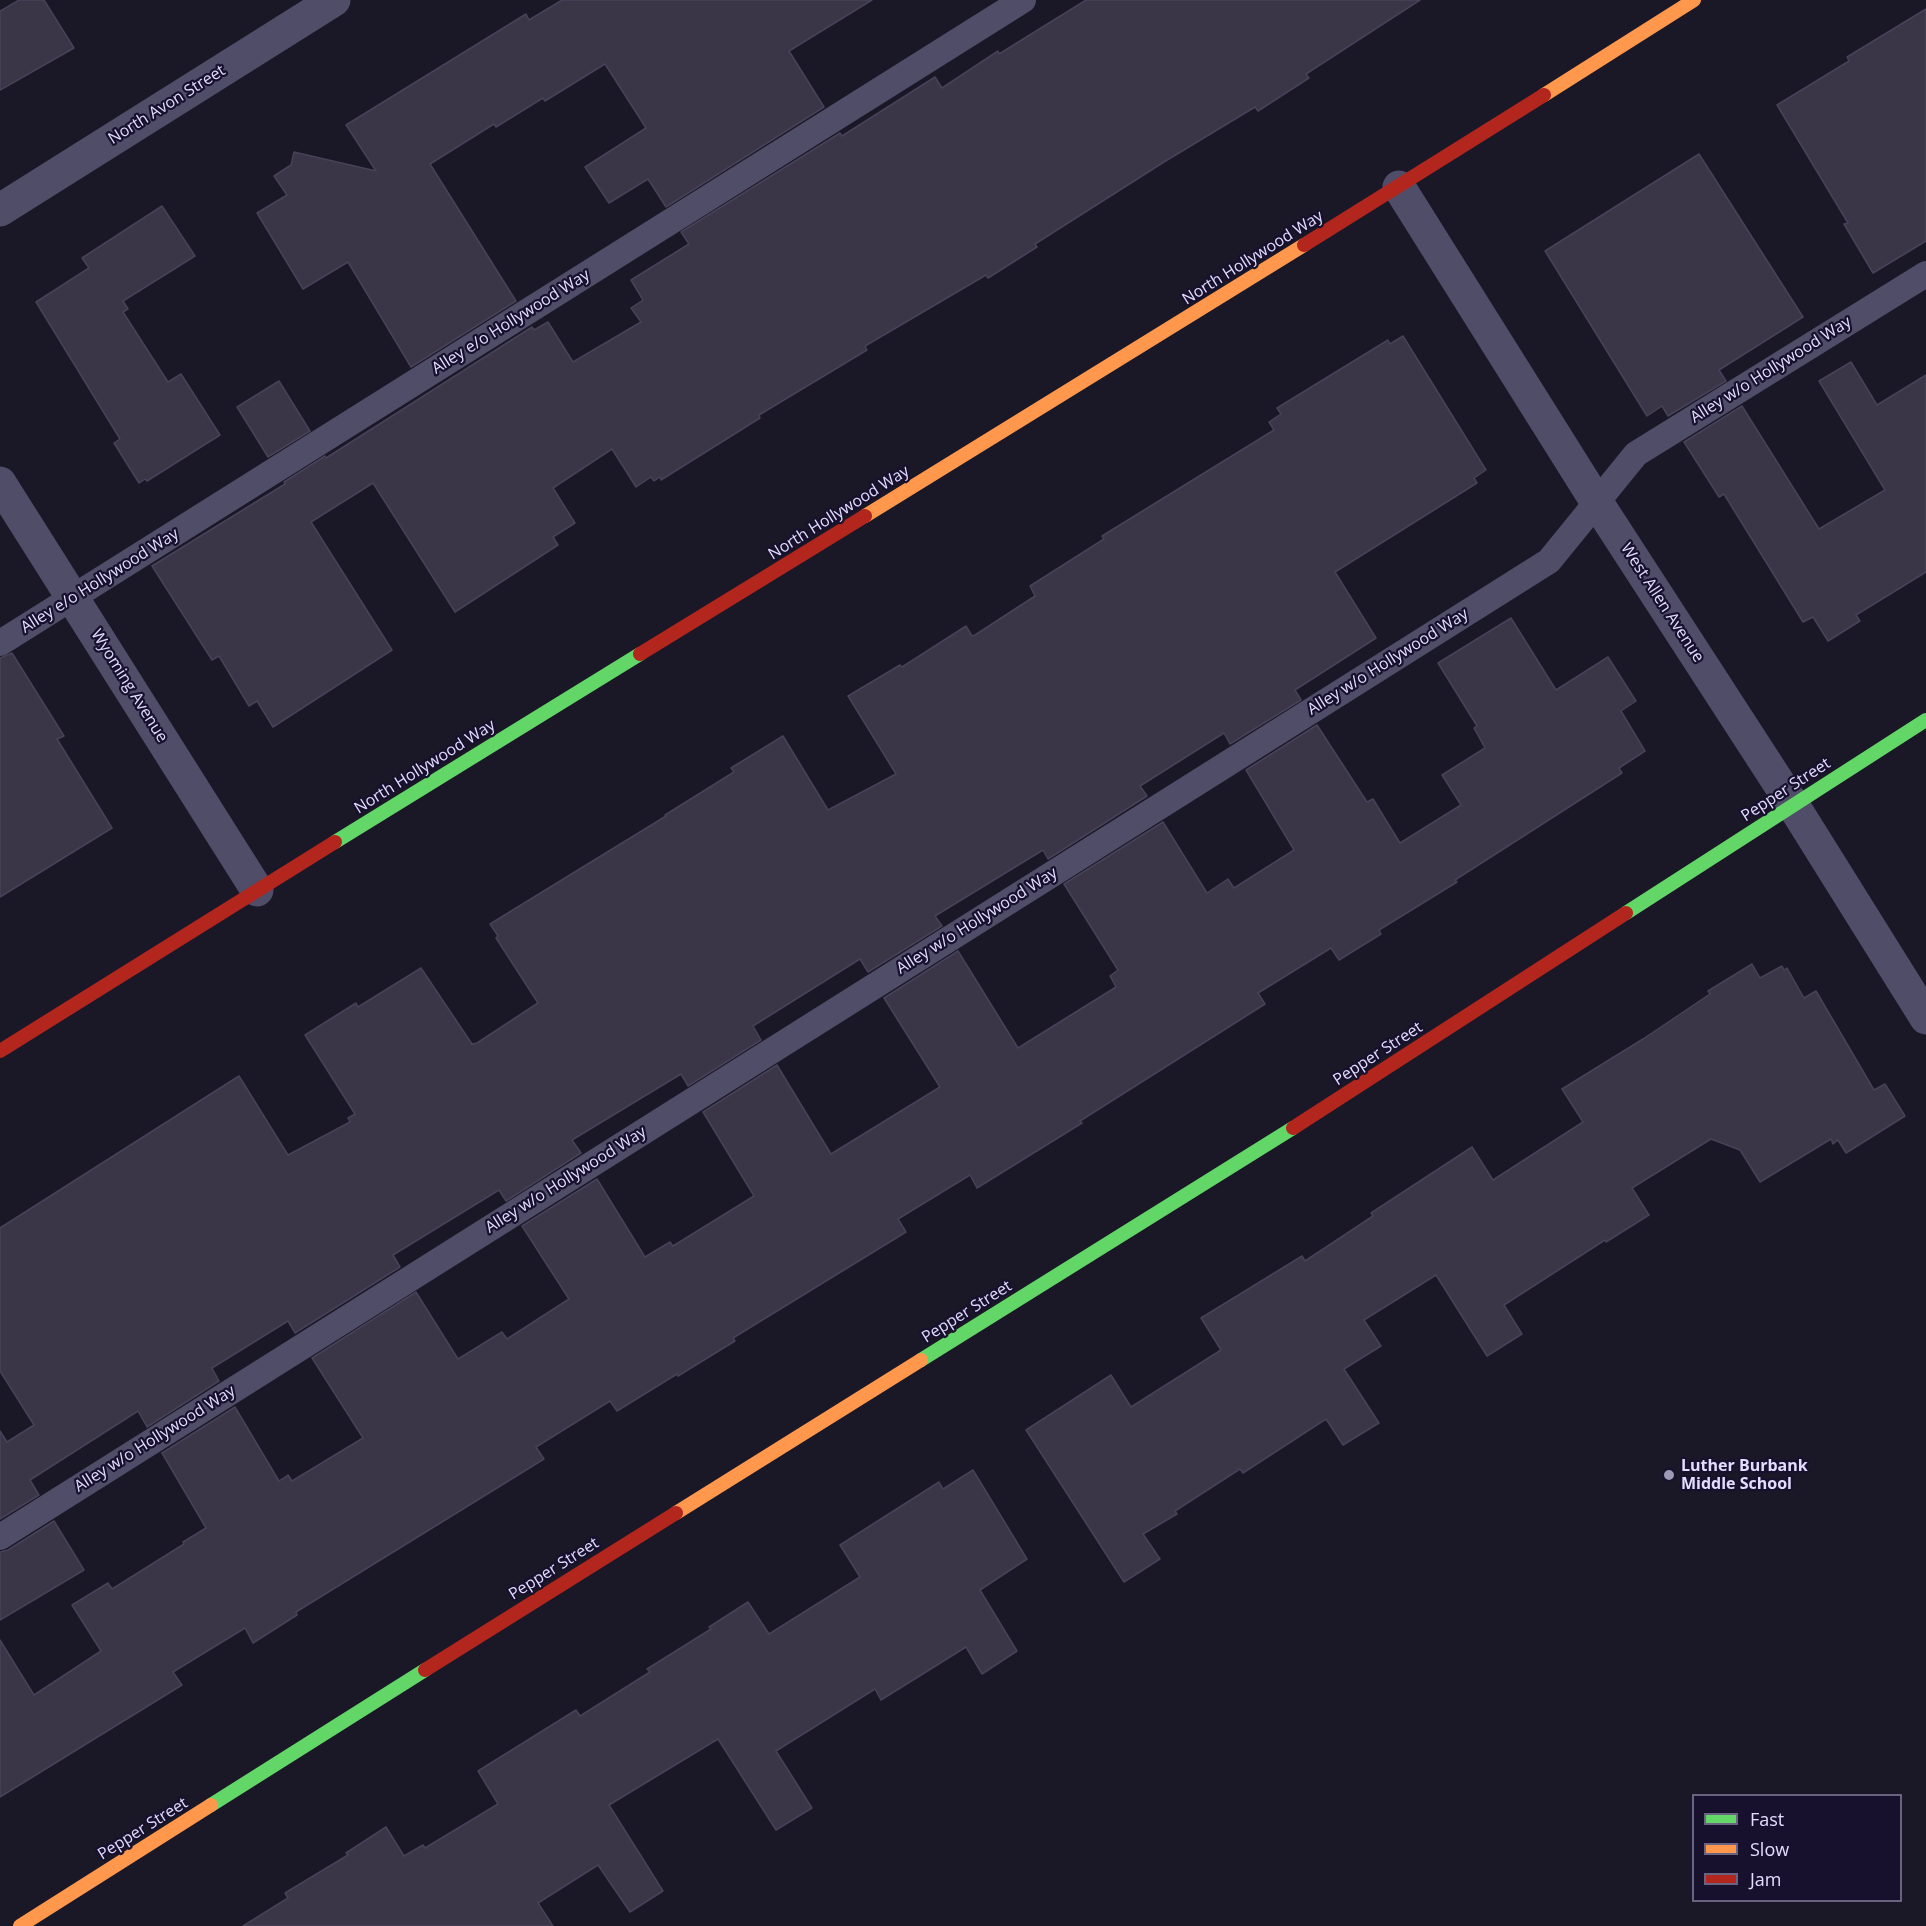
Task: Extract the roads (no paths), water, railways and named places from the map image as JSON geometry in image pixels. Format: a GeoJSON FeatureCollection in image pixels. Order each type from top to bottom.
{"type":"FeatureCollection","features":[{"type":"Feature","properties":{"kind":"street","name":"North Avon Street"},"geometry":{"type":"LineString","coordinates":[[0,210],[334,0]]}},
{"type":"Feature","properties":{"kind":"street","name":"North Hollywood Way"},"geometry":{"type":"LineString","coordinates":[[0,1051],[257,890],[1399,187],[1694,0]]}},
{"type":"Feature","properties":{"kind":"street","name":"West Allen Avenue"},"geometry":{"type":"LineString","coordinates":[[1399,187],[1926,1018]]}},
{"type":"Feature","properties":{"kind":"street","name":"Wyoming Avenue"},"geometry":{"type":"LineString","coordinates":[[0,483],[257,890]]}},
{"type":"Feature","properties":{"kind":"street","name":"Pepper Street"},"geometry":{"type":"LineString","coordinates":[[20,1926],[537,1599],[1273,1142],[1926,720]]}},
{"type":"Feature","properties":{"kind":"lane","name":"Alley e/o Hollywood Way"},"geometry":{"type":"LineString","coordinates":[[0,643],[1023,0]]}},
{"type":"Feature","properties":{"kind":"lane","name":"Alley w/o Hollywood Way"},"geometry":{"type":"LineString","coordinates":[[0,1537],[1549,561],[1636,454],[1926,274]]}},
{"type":"Feature","properties":{"kind":"place","name":"Luther Burbank Middle School"},"geometry":{"type":"Point","coordinates":[1669,1475]}}]}
